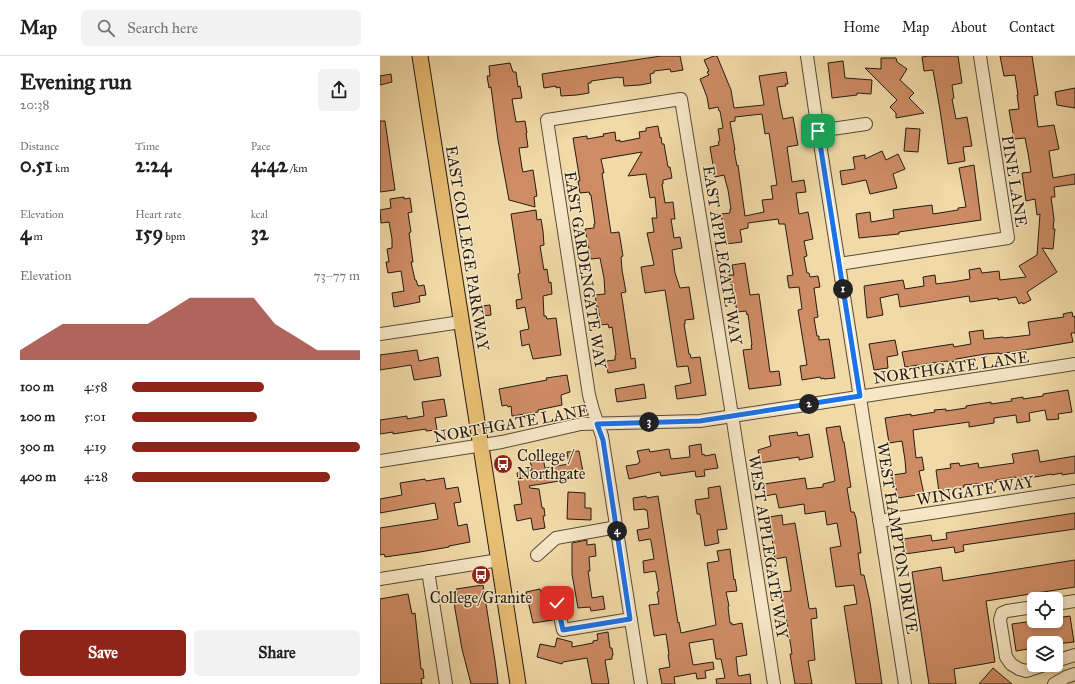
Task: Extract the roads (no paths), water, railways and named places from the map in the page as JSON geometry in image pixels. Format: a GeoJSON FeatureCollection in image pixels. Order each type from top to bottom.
{"type":"FeatureCollection","features":[{"type":"Feature","properties":{"kind":"main road","name":"EAST COLLEGE PARKWAY"},"geometry":{"type":"LineString","coordinates":[[420,56],[518,684]]}},
{"type":"Feature","properties":{"kind":"street","name":"WEST HAMPTON DRIVE"},"geometry":{"type":"LineString","coordinates":[[807,56],[905,684]]}},
{"type":"Feature","properties":{"kind":"street","name":"PINE LANE"},"geometry":{"type":"LineString","coordinates":[[839,264],[1008,238],[980,56]]}},
{"type":"Feature","properties":{"kind":"street","name":"EAST APPLEGATE WAY"},"geometry":{"type":"LineString","coordinates":[[547,120],[681,99],[732,415]]}},
{"type":"Feature","properties":{"kind":"street","name":"EAST GARDENGATE WAY"},"geometry":{"type":"LineString","coordinates":[[547,120],[589,395],[602,436],[641,684]]}},
{"type":"Feature","properties":{"kind":"street"},"geometry":{"type":"LineString","coordinates":[[818,131],[866,124]]}},
{"type":"Feature","properties":{"kind":"street"},"geometry":{"type":"LineString","coordinates":[[380,334],[461,322]]}},
{"type":"Feature","properties":{"kind":"street","name":"NORTHGATE LANE"},"geometry":{"type":"LineString","coordinates":[[380,461],[481,445],[581,424],[700,421],[1075,364]]}},
{"type":"Feature","properties":{"kind":"street","name":"WEST APPLEGATE WAY"},"geometry":{"type":"LineString","coordinates":[[732,415],[774,684]]}},
{"type":"Feature","properties":{"kind":"street","name":"WINGATE WAY"},"geometry":{"type":"LineString","coordinates":[[879,521],[1075,491]]}},
{"type":"Feature","properties":{"kind":"street"},"geometry":{"type":"LineString","coordinates":[[537,555],[556,538],[617,527]]}},
{"type":"Feature","properties":{"kind":"street"},"geometry":{"type":"LineString","coordinates":[[380,579],[499,560]]}},
{"type":"Feature","properties":{"kind":"street"},"geometry":{"type":"LineString","coordinates":[[428,571],[446,684]]}},
{"type":"Feature","properties":{"kind":"street"},"geometry":{"type":"LineString","coordinates":[[1063,603],[1075,601]]}},
{"type":"Feature","properties":{"kind":"street"},"geometry":{"type":"LineString","coordinates":[[557,603],[563,630],[630,619]]}},
{"type":"Feature","properties":{"kind":"street"},"geometry":{"type":"LineString","coordinates":[[1027,608],[1002,613],[1000,620],[1006,657],[1019,669],[1027,671]]}},
{"type":"Feature","properties":{"kind":"street"},"geometry":{"type":"LineString","coordinates":[[1063,659],[1075,655]]}},
{"type":"Feature","properties":{"kind":"street"},"geometry":{"type":"LineString","coordinates":[[1054,684],[1072,675],[1063,665]]}},
{"type":"Feature","properties":{"kind":"place","name":"College / Northgate"},"geometry":{"type":"Point","coordinates":[503,464]}},
{"type":"Feature","properties":{"kind":"place","name":"College/Granite"},"geometry":{"type":"Point","coordinates":[481,575]}}]}
